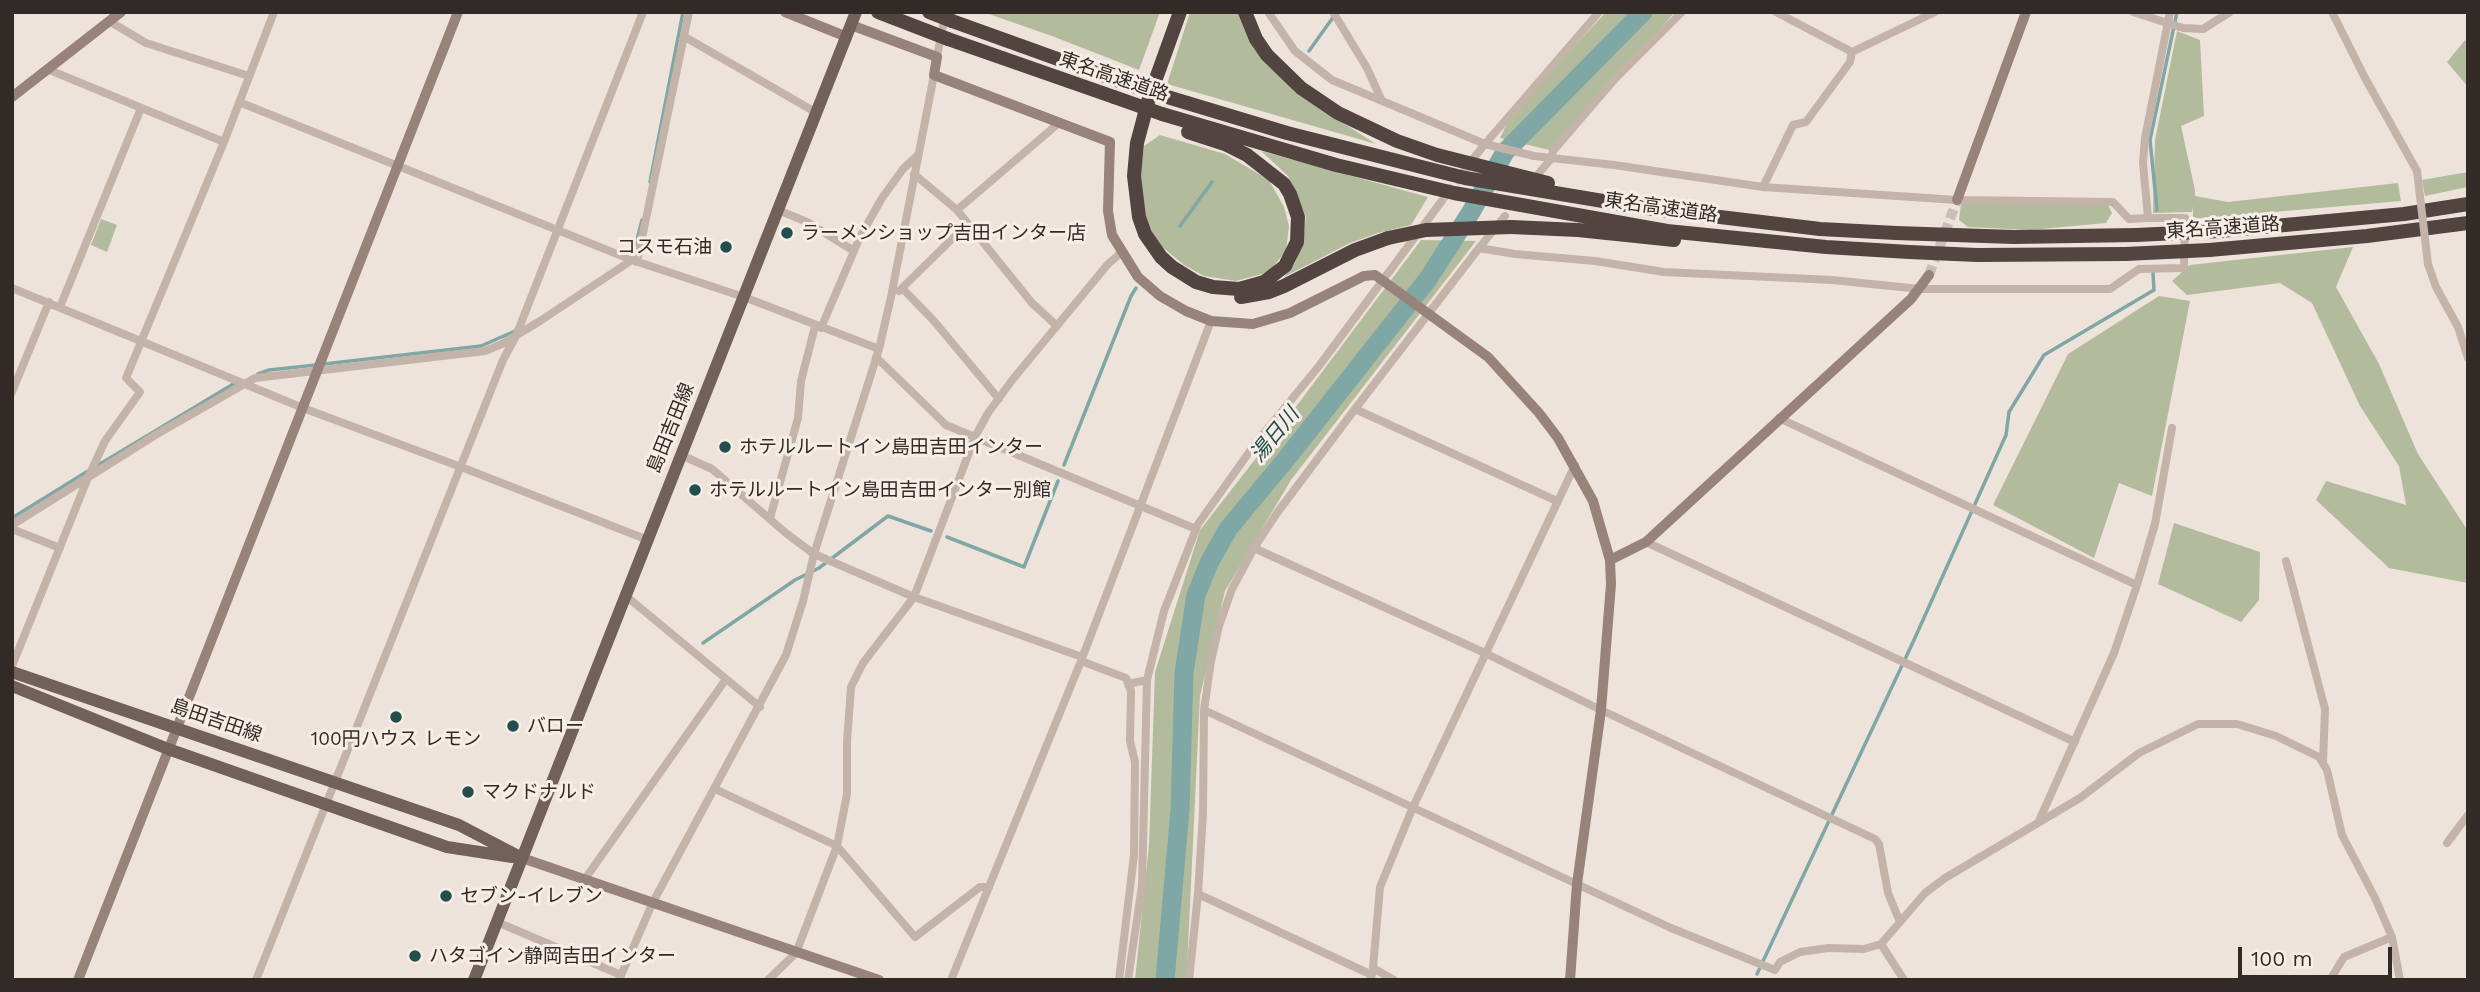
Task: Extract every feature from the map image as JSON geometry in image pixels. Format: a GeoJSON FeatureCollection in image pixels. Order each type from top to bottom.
{"type":"FeatureCollection","features":[{"type":"Feature","properties":{"kind":"highway","name":"東名高速道路"},"geometry":{"type":"LineString","coordinates":[[878,12],[1160,118],[1454,193],[1508,215],[1826,247],[1976,255],[2125,254],[2209,250],[2367,236],[2468,223]]}},
{"type":"Feature","properties":{"kind":"highway","name":"東名高速道路"},"geometry":{"type":"LineString","coordinates":[[929,12],[949,16],[1119,81],[1287,133],[1465,178],[1529,180],[1645,208],[1737,220],[1863,232],[2014,237],[2136,235],[2220,231],[2392,215],[2468,204]]}},
{"type":"Feature","properties":{"kind":"highway"},"geometry":{"type":"LineString","coordinates":[[1171,12],[1134,119],[1126,161],[1125,192],[1131,220],[1141,246],[1155,264],[1176,281],[1195,290],[1217,296],[1243,297],[1284,286],[1355,250],[1388,238],[1508,215],[1578,230],[1658,239],[1826,247]]}},
{"type":"Feature","properties":{"kind":"highway"},"geometry":{"type":"LineString","coordinates":[[1160,118],[1247,155],[1284,184],[1295,204],[1299,231],[1292,255],[1277,274],[1264,282],[1239,289],[1213,287],[1196,282],[1161,257],[1145,234],[1139,217],[1134,176],[1137,144],[1149,98],[1180,12]]}},
{"type":"Feature","properties":{"kind":"highway"},"geometry":{"type":"LineString","coordinates":[[1245,12],[1256,39],[1267,55],[1316,100],[1397,141],[1529,180]]}},
{"type":"Feature","properties":{"kind":"main road","name":"島田吉田線"},"geometry":{"type":"LineString","coordinates":[[474,980],[856,12]]}},
{"type":"Feature","properties":{"kind":"main road","name":"島田吉田線"},"geometry":{"type":"LineString","coordinates":[[12,673],[459,825],[522,858]]}},
{"type":"Feature","properties":{"kind":"main road"},"geometry":{"type":"LineString","coordinates":[[12,686],[168,749],[447,848],[522,858]]}},
{"type":"Feature","properties":{"kind":"street"},"geometry":{"type":"LineString","coordinates":[[12,666],[105,441],[140,392],[126,378],[224,142],[274,12]]}},
{"type":"Feature","properties":{"kind":"street"},"geometry":{"type":"LineString","coordinates":[[78,980],[458,12]]}},
{"type":"Feature","properties":{"kind":"street"},"geometry":{"type":"LineString","coordinates":[[256,980],[503,360],[516,336],[643,12]]}},
{"type":"Feature","properties":{"kind":"street"},"geometry":{"type":"LineString","coordinates":[[12,527],[157,434],[255,378],[320,365],[485,351],[516,336],[634,261],[690,12]]}},
{"type":"Feature","properties":{"kind":"street"},"geometry":{"type":"LineString","coordinates":[[785,12],[937,57]]}},
{"type":"Feature","properties":{"kind":"street"},"geometry":{"type":"LineString","coordinates":[[1268,12],[1295,51],[1332,80],[1487,145],[1534,156],[1763,187],[1957,200],[2113,202],[2129,219],[2185,218],[2184,268],[2139,269],[2110,289],[1920,289],[1832,280],[1664,272],[1479,248]]}},
{"type":"Feature","properties":{"kind":"street"},"geometry":{"type":"LineString","coordinates":[[1333,12],[1367,68],[1381,99]]}},
{"type":"Feature","properties":{"kind":"street"},"geometry":{"type":"LineString","coordinates":[[1475,163],[1487,145],[1600,12]]}},
{"type":"Feature","properties":{"kind":"street"},"geometry":{"type":"LineString","coordinates":[[1529,180],[1551,159],[1553,151],[1615,79],[1682,12]]}},
{"type":"Feature","properties":{"kind":"street"},"geometry":{"type":"LineString","coordinates":[[1776,12],[1852,52]]}},
{"type":"Feature","properties":{"kind":"street"},"geometry":{"type":"LineString","coordinates":[[1852,52],[1935,12]]}},
{"type":"Feature","properties":{"kind":"street"},"geometry":{"type":"LineString","coordinates":[[1957,200],[2026,12]]}},
{"type":"Feature","properties":{"kind":"street"},"geometry":{"type":"LineString","coordinates":[[2133,12],[2181,27],[2203,29],[2230,12]]}},
{"type":"Feature","properties":{"kind":"street"},"geometry":{"type":"LineString","coordinates":[[2148,218],[2143,163],[2145,138],[2170,12]]}},
{"type":"Feature","properties":{"kind":"street"},"geometry":{"type":"LineString","coordinates":[[2332,12],[2417,171],[2428,264],[2436,287],[2458,327],[2468,358]]}},
{"type":"Feature","properties":{"kind":"street"},"geometry":{"type":"LineString","coordinates":[[12,97],[116,15],[146,43],[249,76]]}},
{"type":"Feature","properties":{"kind":"street"},"geometry":{"type":"LineString","coordinates":[[497,922],[620,977],[653,902],[786,655],[877,353],[891,297],[937,57],[949,16]]}},
{"type":"Feature","properties":{"kind":"street"},"geometry":{"type":"LineString","coordinates":[[685,37],[817,113]]}},
{"type":"Feature","properties":{"kind":"street"},"geometry":{"type":"LineString","coordinates":[[1763,187],[1793,125],[1806,122],[1850,62],[1852,52]]}},
{"type":"Feature","properties":{"kind":"street"},"geometry":{"type":"LineString","coordinates":[[47,69],[224,142]]}},
{"type":"Feature","properties":{"kind":"street"},"geometry":{"type":"LineString","coordinates":[[934,75],[1110,142],[1108,211],[1112,235],[1138,277],[1160,296],[1186,311],[1211,321],[1253,324],[1290,313],[1364,276],[1375,275],[1488,358],[1539,413],[1575,465],[1593,500],[1610,560],[1611,584],[1601,710],[1577,884],[1570,980]]}},
{"type":"Feature","properties":{"kind":"street"},"geometry":{"type":"LineString","coordinates":[[239,102],[634,261],[744,298],[877,353],[946,425],[1196,529]]}},
{"type":"Feature","properties":{"kind":"street"},"geometry":{"type":"LineString","coordinates":[[60,307],[141,108]]}},
{"type":"Feature","properties":{"kind":"street"},"geometry":{"type":"LineString","coordinates":[[957,210],[1060,122]]}},
{"type":"Feature","properties":{"kind":"street"},"geometry":{"type":"LineString","coordinates":[[770,518],[798,418],[801,381],[818,327],[882,198],[903,169],[918,155]]}},
{"type":"Feature","properties":{"kind":"street"},"geometry":{"type":"LineString","coordinates":[[914,174],[957,210],[1032,303],[1057,327]]}},
{"type":"Feature","properties":{"kind":"street"},"geometry":{"type":"LineString","coordinates":[[1128,980],[1142,885],[1147,680],[1164,611],[1196,529],[1255,444],[1320,366],[1441,202]]}},
{"type":"Feature","properties":{"kind":"street"},"geometry":{"type":"LineString","coordinates":[[778,210],[807,222],[854,251]]}},
{"type":"Feature","properties":{"kind":"street"},"geometry":{"type":"LineString","coordinates":[[1189,980],[1203,813],[1204,710],[1219,626],[1232,589],[1254,548],[1355,409],[1427,312],[1508,215]]}},
{"type":"Feature","properties":{"kind":"street"},"geometry":{"type":"LineString","coordinates":[[891,297],[903,289],[966,223]]}},
{"type":"Feature","properties":{"kind":"street"},"geometry":{"type":"LineString","coordinates":[[768,980],[796,953],[837,846],[847,794],[851,687],[863,663],[914,597],[975,438],[999,399],[1108,264],[1122,252]]}},
{"type":"Feature","properties":{"kind":"street"},"geometry":{"type":"LineString","coordinates":[[1610,560],[1646,542],[1920,289],[1929,275]]}},
{"type":"Feature","properties":{"kind":"street"},"geometry":{"type":"LineString","coordinates":[[12,288],[303,408],[648,540]]}},
{"type":"Feature","properties":{"kind":"street"},"geometry":{"type":"LineString","coordinates":[[903,289],[999,399]]}},
{"type":"Feature","properties":{"kind":"street"},"geometry":{"type":"LineString","coordinates":[[12,392],[48,302]]}},
{"type":"Feature","properties":{"kind":"street"},"geometry":{"type":"LineString","coordinates":[[951,980],[1082,659],[1211,321]]}},
{"type":"Feature","properties":{"kind":"street"},"geometry":{"type":"LineString","coordinates":[[1355,409],[1557,501]]}},
{"type":"Feature","properties":{"kind":"street"},"geometry":{"type":"LineString","coordinates":[[1779,418],[2137,585]]}},
{"type":"Feature","properties":{"kind":"street"},"geometry":{"type":"LineString","coordinates":[[2039,821],[2114,653],[2155,524],[2172,428]]}},
{"type":"Feature","properties":{"kind":"street"},"geometry":{"type":"LineString","coordinates":[[681,455],[712,469],[818,555],[914,597],[1126,678],[1131,691],[1130,741],[1135,762],[1134,855],[1119,980]]}},
{"type":"Feature","properties":{"kind":"street"},"geometry":{"type":"LineString","coordinates":[[1372,974],[1380,887],[1413,807],[1575,465]]}},
{"type":"Feature","properties":{"kind":"street"},"geometry":{"type":"LineString","coordinates":[[12,527],[60,548]]}},
{"type":"Feature","properties":{"kind":"street"},"geometry":{"type":"LineString","coordinates":[[1646,542],[2075,742]]}},
{"type":"Feature","properties":{"kind":"street"},"geometry":{"type":"LineString","coordinates":[[1254,548],[1485,653],[1875,839],[1880,844],[1888,893],[1900,922]]}},
{"type":"Feature","properties":{"kind":"street"},"geometry":{"type":"LineString","coordinates":[[2286,561],[2325,709],[2323,763]]}},
{"type":"Feature","properties":{"kind":"street"},"geometry":{"type":"LineString","coordinates":[[626,596],[760,707]]}},
{"type":"Feature","properties":{"kind":"street"},"geometry":{"type":"LineString","coordinates":[[585,879],[726,679]]}},
{"type":"Feature","properties":{"kind":"street"},"geometry":{"type":"LineString","coordinates":[[1128,684],[1147,680]]}},
{"type":"Feature","properties":{"kind":"street"},"geometry":{"type":"LineString","coordinates":[[1204,710],[1671,928],[1774,970],[1780,962],[1800,952],[1828,948],[1864,949],[1881,944],[1926,893],[1945,878],[2080,797],[2139,753],[2198,724],[2237,724],[2266,733],[2319,757],[2328,770],[2342,835],[2392,937],[2400,980]]}},
{"type":"Feature","properties":{"kind":"street"},"geometry":{"type":"LineString","coordinates":[[715,789],[837,846],[915,937],[980,887],[989,887]]}},
{"type":"Feature","properties":{"kind":"street"},"geometry":{"type":"LineString","coordinates":[[2447,843],[2468,815]]}},
{"type":"Feature","properties":{"kind":"street"},"geometry":{"type":"LineString","coordinates":[[522,858],[879,980]]}},
{"type":"Feature","properties":{"kind":"street"},"geometry":{"type":"LineString","coordinates":[[1198,894],[1372,974],[1394,980]]}},
{"type":"Feature","properties":{"kind":"street"},"geometry":{"type":"LineString","coordinates":[[2329,980],[2344,957],[2392,937]]}},
{"type":"Feature","properties":{"kind":"street"},"geometry":{"type":"LineString","coordinates":[[1881,944],[1905,980]]}},
{"type":"Feature","properties":{"kind":"green space"},"geometry":{"type":"Polygon","coordinates":[[[983,12],[1008,13],[1160,12],[1139,70],[983,12]]]}},
{"type":"Feature","properties":{"kind":"green space"},"geometry":{"type":"Polygon","coordinates":[[[1190,12],[1240,12],[1254,49],[1295,92],[1376,144],[1167,84],[1190,12]]]}},
{"type":"Feature","properties":{"kind":"green space"},"geometry":{"type":"Polygon","coordinates":[[[1606,12],[1675,12],[1553,151],[1500,138],[1512,113],[1606,12]]]}},
{"type":"Feature","properties":{"kind":"green space"},"geometry":{"type":"Polygon","coordinates":[[[2177,31],[2200,40],[2204,116],[2181,126],[2195,196],[2228,202],[2398,183],[2401,201],[2193,219],[2193,206],[2192,212],[2153,213],[2155,140],[2177,31]]]}},
{"type":"Feature","properties":{"kind":"green space"},"geometry":{"type":"Polygon","coordinates":[[[2465,40],[2468,42],[2468,87],[2447,62],[2465,40]]]}},
{"type":"Feature","properties":{"kind":"green space"},"geometry":{"type":"Polygon","coordinates":[[[1160,135],[1225,154],[1269,180],[1284,207],[1289,226],[1286,251],[1272,268],[1262,274],[1236,281],[1204,276],[1184,265],[1156,242],[1145,217],[1139,190],[1144,146],[1160,135]]]}},
{"type":"Feature","properties":{"kind":"green space"},"geometry":{"type":"Polygon","coordinates":[[[1261,151],[1428,197],[1411,225],[1350,243],[1284,277],[1295,263],[1303,242],[1306,217],[1288,176],[1261,151]]]}},
{"type":"Feature","properties":{"kind":"green space"},"geometry":{"type":"Polygon","coordinates":[[[2468,172],[2468,187],[2425,196],[2422,180],[2468,172]]]}},
{"type":"Feature","properties":{"kind":"green space"},"geometry":{"type":"Polygon","coordinates":[[[1961,203],[2108,205],[2112,213],[2106,223],[2030,230],[1968,227],[1959,220],[1961,203]]]}},
{"type":"Feature","properties":{"kind":"green space"},"geometry":{"type":"Polygon","coordinates":[[[101,219],[117,225],[107,252],[91,245],[101,219]]]}},
{"type":"Feature","properties":{"kind":"green space"},"geometry":{"type":"Polygon","coordinates":[[[1421,240],[1476,241],[1291,480],[1225,591],[1200,696],[1185,980],[1135,980],[1149,845],[1155,672],[1200,530],[1421,240]]]}},
{"type":"Feature","properties":{"kind":"green space"},"geometry":{"type":"Polygon","coordinates":[[[2353,247],[2336,287],[2379,364],[2418,454],[2468,531],[2468,583],[2389,568],[2316,500],[2326,481],[2406,505],[2399,466],[2360,406],[2312,303],[2280,283],[2187,295],[2172,281],[2190,265],[2353,247]]]}},
{"type":"Feature","properties":{"kind":"green space"},"geometry":{"type":"Polygon","coordinates":[[[2159,296],[2190,301],[2152,496],[2119,483],[2094,558],[1993,505],[2068,354],[2159,296]]]}},
{"type":"Feature","properties":{"kind":"green space"},"geometry":{"type":"Polygon","coordinates":[[[2174,523],[2260,552],[2259,600],[2241,622],[2158,584],[2174,523]]]}},
{"type":"Feature","properties":{"kind":"waterway"},"geometry":{"type":"LineString","coordinates":[[650,182],[683,12]]}},
{"type":"Feature","properties":{"kind":"waterway","name":"湯日川"},"geometry":{"type":"LineString","coordinates":[[1165,980],[1180,810],[1184,673],[1196,595],[1209,563],[1228,529],[1428,279],[1505,152],[1643,12]]}},
{"type":"Feature","properties":{"kind":"waterway"},"geometry":{"type":"LineString","coordinates":[[2157,210],[2150,140],[2177,12]]}},
{"type":"Feature","properties":{"kind":"waterway"},"geometry":{"type":"LineString","coordinates":[[1309,51],[1334,16]]}},
{"type":"Feature","properties":{"kind":"waterway"},"geometry":{"type":"LineString","coordinates":[[1180,226],[1212,182]]}},
{"type":"Feature","properties":{"kind":"waterway"},"geometry":{"type":"LineString","coordinates":[[626,257],[636,244],[642,220]]}},
{"type":"Feature","properties":{"kind":"waterway"},"geometry":{"type":"LineString","coordinates":[[1757,974],[1914,640],[2006,435],[2009,412],[2044,355],[2154,290],[2153,273]]}},
{"type":"Feature","properties":{"kind":"waterway"},"geometry":{"type":"LineString","coordinates":[[1064,465],[1136,288]]}},
{"type":"Feature","properties":{"kind":"waterway"},"geometry":{"type":"LineString","coordinates":[[324,364],[481,346],[515,331]]}},
{"type":"Feature","properties":{"kind":"waterway"},"geometry":{"type":"LineString","coordinates":[[258,374],[269,370],[316,365]]}},
{"type":"Feature","properties":{"kind":"waterway"},"geometry":{"type":"LineString","coordinates":[[95,467],[235,383]]}},
{"type":"Feature","properties":{"kind":"waterway"},"geometry":{"type":"LineString","coordinates":[[12,518],[88,471]]}},
{"type":"Feature","properties":{"kind":"waterway"},"geometry":{"type":"LineString","coordinates":[[947,537],[1024,567],[1058,481]]}},
{"type":"Feature","properties":{"kind":"waterway"},"geometry":{"type":"LineString","coordinates":[[703,643],[795,580],[819,568],[888,516],[931,531]]}},
{"type":"Feature","properties":{"kind":"tunnel"},"geometry":{"type":"LineString","coordinates":[[1441,202],[1471,162]]}},
{"type":"Feature","properties":{"kind":"tunnel"},"geometry":{"type":"LineString","coordinates":[[1929,275],[1957,200]]}},
{"type":"Feature","properties":{"kind":"place","name":"ラーメンショップ吉田インター店"},"geometry":{"type":"Point","coordinates":[787,233]}},
{"type":"Feature","properties":{"kind":"place","name":"コスモ石油"},"geometry":{"type":"Point","coordinates":[726,247]}},
{"type":"Feature","properties":{"kind":"place","name":"ホテルルートイン島田吉田インター"},"geometry":{"type":"Point","coordinates":[725,447]}},
{"type":"Feature","properties":{"kind":"place","name":"ホテルルートイン島田吉田インター別館"},"geometry":{"type":"Point","coordinates":[695,490]}},
{"type":"Feature","properties":{"kind":"place","name":"100円ハウス レモン"},"geometry":{"type":"Point","coordinates":[396,717]}},
{"type":"Feature","properties":{"kind":"place","name":"バロー"},"geometry":{"type":"Point","coordinates":[513,726]}},
{"type":"Feature","properties":{"kind":"place","name":"マクドナルド"},"geometry":{"type":"Point","coordinates":[468,792]}},
{"type":"Feature","properties":{"kind":"place","name":"セブン-イレブン"},"geometry":{"type":"Point","coordinates":[446,896]}},
{"type":"Feature","properties":{"kind":"place","name":"ハタゴイン静岡吉田インター"},"geometry":{"type":"Point","coordinates":[415,956]}}]}
